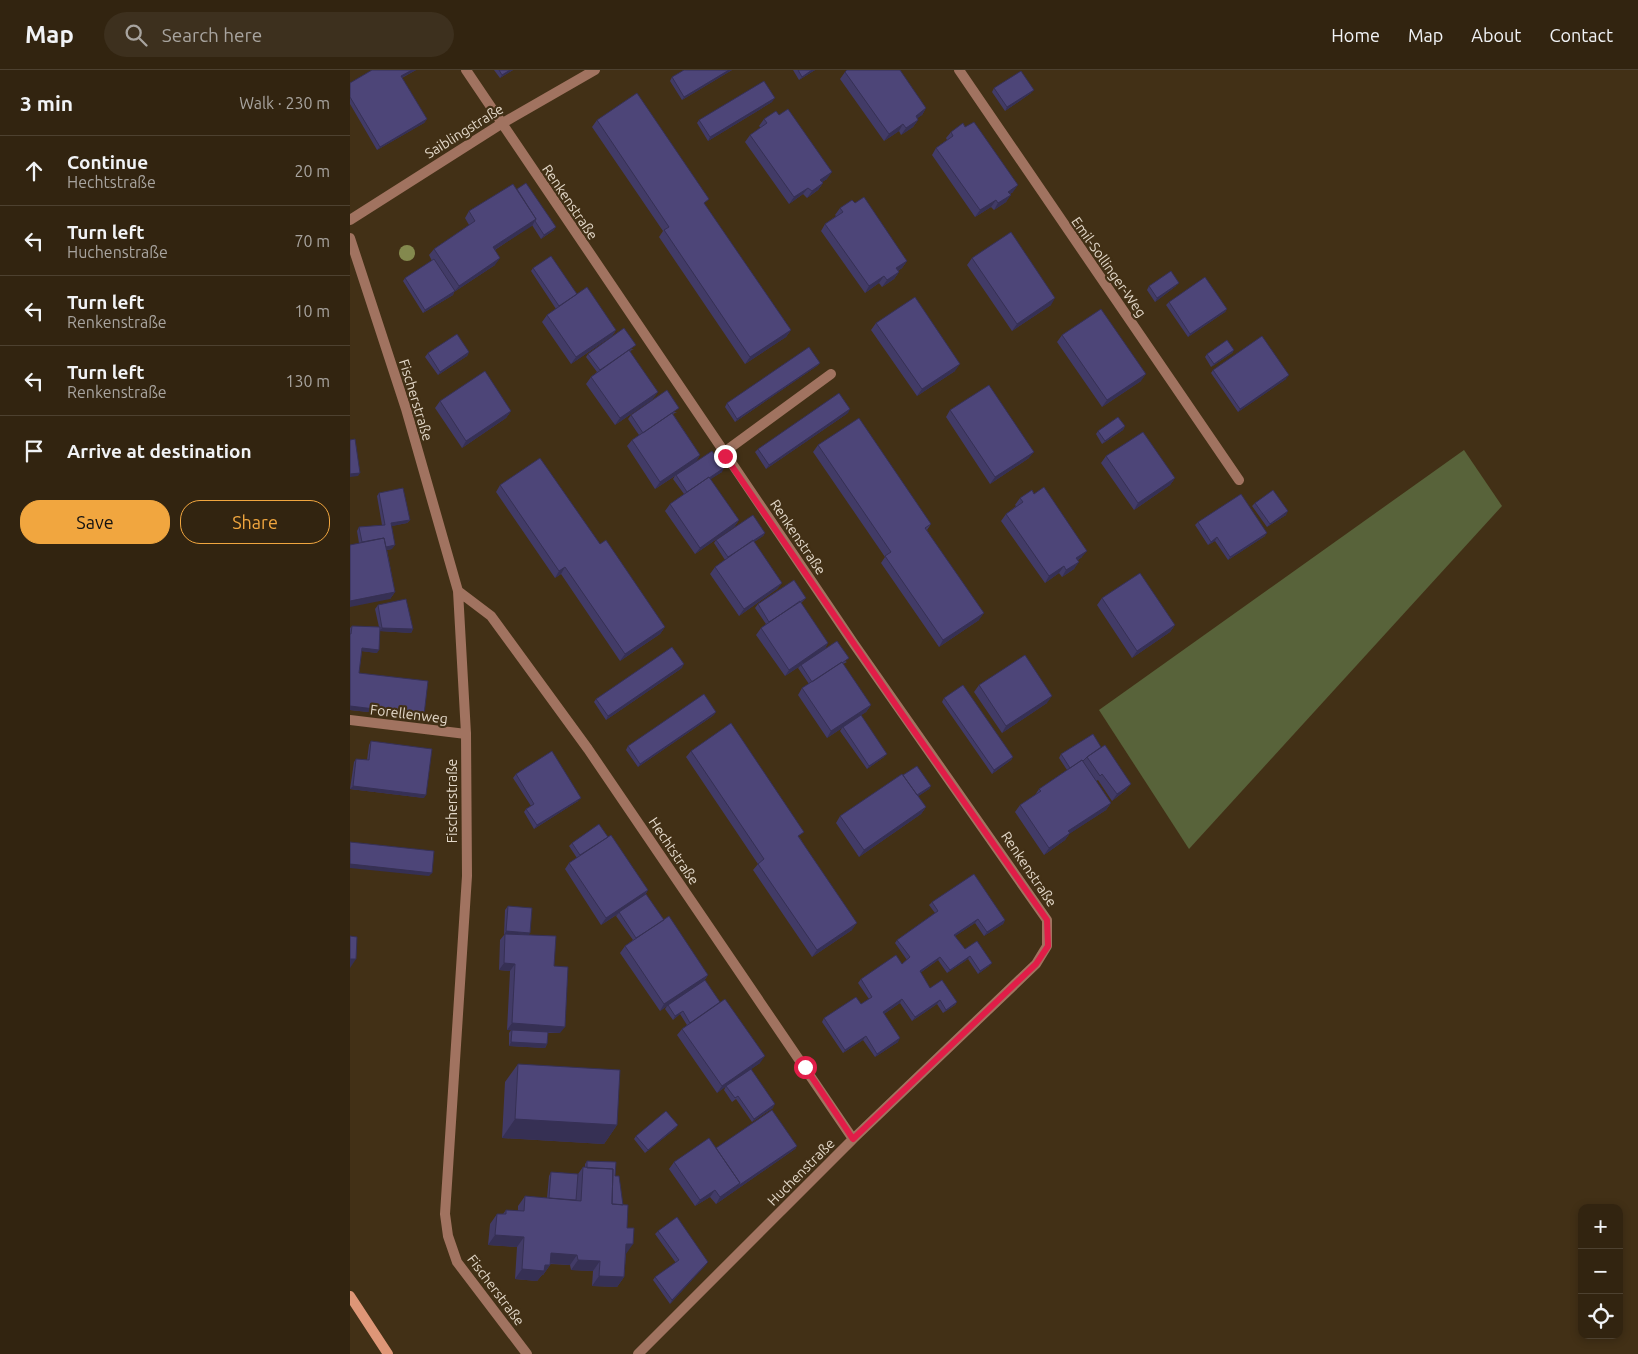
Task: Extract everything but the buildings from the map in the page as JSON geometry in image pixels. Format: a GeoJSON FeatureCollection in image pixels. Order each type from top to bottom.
{"type":"FeatureCollection","features":[{"type":"Feature","properties":{"kind":"street","name":"Renkenstraße"},"geometry":{"type":"LineString","coordinates":[[466,70],[900,711],[1047,920],[1048,946]]}},
{"type":"Feature","properties":{"kind":"street","name":"Saiblingstraße"},"geometry":{"type":"LineString","coordinates":[[350,220],[501,124],[595,70]]}},
{"type":"Feature","properties":{"kind":"street","name":"Emil-Sollinger-Weg"},"geometry":{"type":"LineString","coordinates":[[959,70],[1239,480]]}},
{"type":"Feature","properties":{"kind":"street","name":"Fischerstraße"},"geometry":{"type":"LineString","coordinates":[[350,238],[406,408],[458,591],[466,734],[467,876],[445,1214],[448,1236],[457,1262],[527,1354]]}},
{"type":"Feature","properties":{"kind":"street"},"geometry":{"type":"LineString","coordinates":[[724,453],[831,374]]}},
{"type":"Feature","properties":{"kind":"street","name":"Hechtstraße"},"geometry":{"type":"LineString","coordinates":[[458,591],[491,616],[588,748],[853,1139]]}},
{"type":"Feature","properties":{"kind":"street","name":"Forellenweg"},"geometry":{"type":"LineString","coordinates":[[350,720],[466,734]]}},
{"type":"Feature","properties":{"kind":"street","name":"Huchenstraße"},"geometry":{"type":"LineString","coordinates":[[638,1354],[853,1139],[1036,964],[1048,946]]}},
{"type":"Feature","properties":{"kind":"street"},"geometry":{"type":"LineString","coordinates":[[350,1296],[354,1305],[388,1354]]}},
{"type":"Feature","properties":{"kind":"green space"},"geometry":{"type":"Polygon","coordinates":[[[1464,450],[1502,506],[1189,849],[1099,710],[1464,450]]]}},
{"type":"Feature","properties":{"kind":"route"},"geometry":{"type":"LineString","coordinates":[[725,456],[900,711],[979,820],[1047,920],[1048,946],[1036,964],[853,1139],[805,1067]]}}]}
